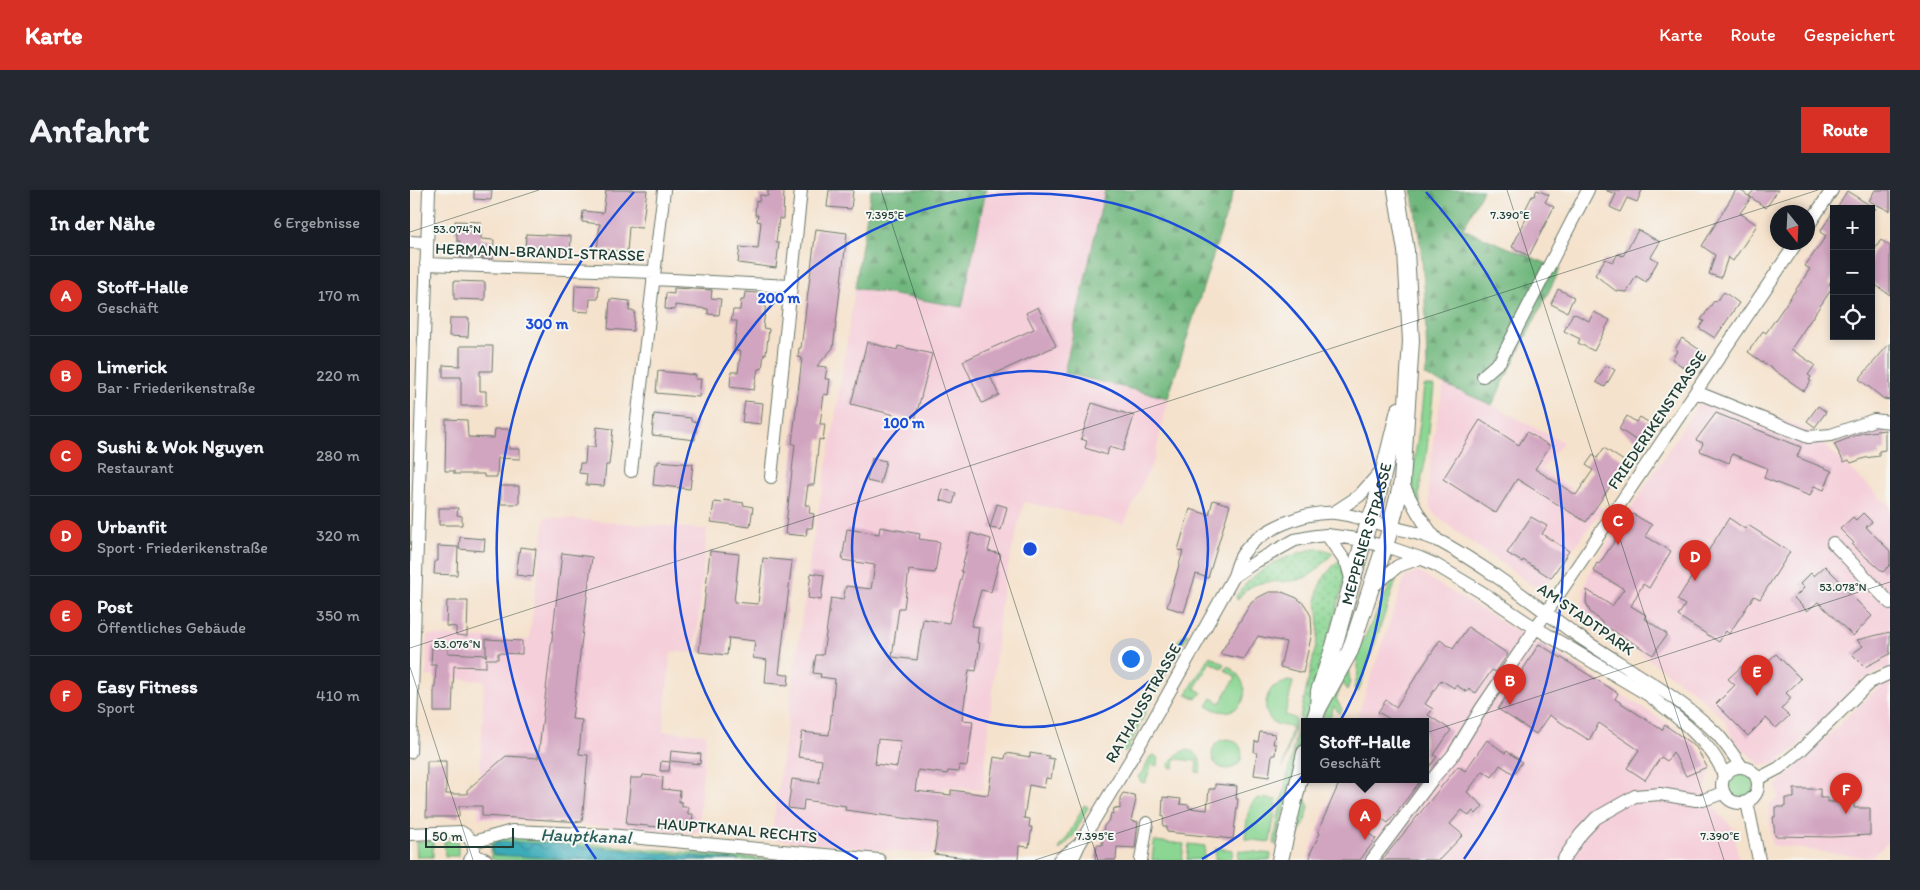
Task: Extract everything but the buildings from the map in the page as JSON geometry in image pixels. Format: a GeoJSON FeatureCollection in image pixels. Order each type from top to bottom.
{"type":"FeatureCollection","features":[{"type":"Feature","properties":{"kind":"main road","name":"MEPPENER STRASSE"},"geometry":{"type":"LineString","coordinates":[[1316,715],[1350,651],[1372,586],[1402,482],[1411,356],[1406,251],[1396,190]]}},
{"type":"Feature","properties":{"kind":"main road","name":"MEPPENER STRASSE"},"geometry":{"type":"LineString","coordinates":[[1316,715],[1319,691],[1369,521],[1375,507],[1411,356]]}},
{"type":"Feature","properties":{"kind":"main road"},"geometry":{"type":"LineString","coordinates":[[1280,860],[1301,770]]}},
{"type":"Feature","properties":{"kind":"street"},"geometry":{"type":"LineString","coordinates":[[410,752],[429,190]]}},
{"type":"Feature","properties":{"kind":"street","name":"HERMANN-BRANDI-STRASSE"},"geometry":{"type":"LineString","coordinates":[[630,471],[664,190]]}},
{"type":"Feature","properties":{"kind":"street"},"geometry":{"type":"LineString","coordinates":[[771,477],[801,190]]}},
{"type":"Feature","properties":{"kind":"street"},"geometry":{"type":"LineString","coordinates":[[1482,376],[1500,362],[1588,190]]}},
{"type":"Feature","properties":{"kind":"street"},"geometry":{"type":"LineString","coordinates":[[1815,216],[1832,190]]}},
{"type":"Feature","properties":{"kind":"street"},"geometry":{"type":"LineString","coordinates":[[410,242],[427,243]]}},
{"type":"Feature","properties":{"kind":"street","name":"FRIEDERIKENSTRASSE"},"geometry":{"type":"LineString","coordinates":[[1372,860],[1434,777],[1453,756],[1481,709],[1548,613],[1792,250]]}},
{"type":"Feature","properties":{"kind":"street","name":"HERMANN-BRANDI-STRASSE"},"geometry":{"type":"LineString","coordinates":[[426,264],[654,276]]}},
{"type":"Feature","properties":{"kind":"street"},"geometry":{"type":"LineString","coordinates":[[654,276],[791,286]]}},
{"type":"Feature","properties":{"kind":"street"},"geometry":{"type":"LineString","coordinates":[[1696,392],[1808,436],[1831,435],[1874,420],[1890,422]]}},
{"type":"Feature","properties":{"kind":"street"},"geometry":{"type":"LineString","coordinates":[[1333,513],[1360,496],[1386,465]]}},
{"type":"Feature","properties":{"kind":"street","name":"MEPPENER STRASSE"},"geometry":{"type":"LineString","coordinates":[[1402,482],[1414,508],[1425,526],[1438,541]]}},
{"type":"Feature","properties":{"kind":"street","name":"RATHAUSSTRASSE"},"geometry":{"type":"LineString","coordinates":[[1072,860],[1079,845],[1140,744],[1234,576],[1242,556],[1252,544],[1272,529],[1306,516],[1333,513],[1390,527]]}},
{"type":"Feature","properties":{"kind":"street","name":"AM STADTPARK"},"geometry":{"type":"LineString","coordinates":[[1390,527],[1438,541],[1460,553],[1530,599],[1574,633],[1692,713],[1725,743],[1742,767]]}},
{"type":"Feature","properties":{"kind":"street"},"geometry":{"type":"LineString","coordinates":[[1327,535],[1347,564],[1352,582]]}},
{"type":"Feature","properties":{"kind":"street","name":"RATHAUSSTRASSE"},"geometry":{"type":"LineString","coordinates":[[1234,576],[1295,540],[1327,535],[1364,541]]}},
{"type":"Feature","properties":{"kind":"street","name":"AM STADTPARK"},"geometry":{"type":"LineString","coordinates":[[1364,541],[1420,558],[1460,579],[1662,706],[1702,742],[1722,770],[1724,777]]}},
{"type":"Feature","properties":{"kind":"street"},"geometry":{"type":"LineString","coordinates":[[1833,543],[1890,604]]}},
{"type":"Feature","properties":{"kind":"street"},"geometry":{"type":"LineString","coordinates":[[1372,586],[1398,566],[1420,558]]}},
{"type":"Feature","properties":{"kind":"street"},"geometry":{"type":"LineString","coordinates":[[1758,779],[1780,768],[1801,750],[1870,682],[1890,673]]}},
{"type":"Feature","properties":{"kind":"street"},"geometry":{"type":"LineString","coordinates":[[1742,767],[1752,771],[1758,779],[1758,790],[1752,800],[1742,804],[1731,801],[1724,793],[1722,782],[1732,769],[1742,767]]}},
{"type":"Feature","properties":{"kind":"street"},"geometry":{"type":"LineString","coordinates":[[1563,860],[1581,834],[1596,818],[1636,796],[1660,794],[1703,800],[1724,793]]}},
{"type":"Feature","properties":{"kind":"street"},"geometry":{"type":"LineString","coordinates":[[1747,802],[1759,860]]}},
{"type":"Feature","properties":{"kind":"street"},"geometry":{"type":"LineString","coordinates":[[1141,860],[1147,823]]}},
{"type":"Feature","properties":{"kind":"street","name":"HAUPTKANAL RECHTS"},"geometry":{"type":"LineString","coordinates":[[472,853],[512,831],[609,835],[879,860]]}},
{"type":"Feature","properties":{"kind":"street"},"geometry":{"type":"LineString","coordinates":[[410,832],[461,832],[468,836],[472,853],[486,860]]}},
{"type":"Feature","properties":{"kind":"street","name":"RATHAUSSTRASSE"},"geometry":{"type":"LineString","coordinates":[[1059,860],[1079,845]]}},
{"type":"Feature","properties":{"kind":"shaded area"},"geometry":{"type":"Polygon","coordinates":[[[986,190],[1105,190],[1064,373],[1168,398],[1155,457],[1124,524],[1024,502],[1002,591],[983,790],[943,787],[938,808],[932,855],[771,839],[813,538],[833,431],[855,288],[962,307],[986,190]]]}},
{"type":"Feature","properties":{"kind":"shaded area"},"geometry":{"type":"Polygon","coordinates":[[[1444,384],[1492,405],[1563,442],[1542,469],[1603,509],[1548,582],[1539,587],[1532,585],[1464,537],[1434,514],[1430,506],[1428,489],[1433,440],[1444,384]]]}},
{"type":"Feature","properties":{"kind":"shaded area"},"geometry":{"type":"Polygon","coordinates":[[[1708,389],[1808,430],[1890,506],[1890,667],[1864,679],[1797,747],[1776,763],[1761,766],[1735,742],[1723,718],[1697,694],[1584,613],[1582,606],[1584,589],[1590,571],[1708,389]]]}},
{"type":"Feature","properties":{"kind":"shaded area"},"geometry":{"type":"Polygon","coordinates":[[[545,517],[707,529],[695,653],[671,651],[663,731],[706,734],[698,833],[478,818],[484,681],[427,676],[427,635],[529,640],[545,517]]]}},
{"type":"Feature","properties":{"kind":"shaded area"},"geometry":{"type":"Polygon","coordinates":[[[1418,572],[1563,658],[1680,731],[1696,745],[1711,768],[1705,790],[1714,808],[1733,828],[1739,860],[1307,860],[1335,783],[1429,783],[1429,718],[1357,718],[1405,577],[1418,572]]]}},
{"type":"Feature","properties":{"kind":"shaded area"},"geometry":{"type":"Polygon","coordinates":[[[1890,682],[1890,841],[1870,858],[1772,845],[1768,805],[1779,798],[1776,786],[1878,687],[1890,682]]]}},
{"type":"Feature","properties":{"kind":"green space"},"geometry":{"type":"Polygon","coordinates":[[[871,190],[986,190],[962,307],[855,288],[871,190]]]}},
{"type":"Feature","properties":{"kind":"green space"},"geometry":{"type":"Polygon","coordinates":[[[1105,190],[1234,190],[1168,398],[1064,373],[1105,190]]]}},
{"type":"Feature","properties":{"kind":"green space"},"geometry":{"type":"Polygon","coordinates":[[[1412,190],[1483,190],[1463,229],[1560,269],[1492,405],[1425,376],[1427,366],[1425,296],[1421,249],[1412,190]]]}},
{"type":"Feature","properties":{"kind":"green space"},"geometry":{"type":"Polygon","coordinates":[[[1424,386],[1434,386],[1426,457],[1419,492],[1420,503],[1418,504],[1413,487],[1413,470],[1424,386]]]}},
{"type":"Feature","properties":{"kind":"green space"},"geometry":{"type":"Polygon","coordinates":[[[1313,549],[1323,549],[1333,553],[1317,570],[1306,577],[1253,585],[1237,600],[1236,596],[1243,587],[1270,565],[1313,549]]]}},
{"type":"Feature","properties":{"kind":"green space"},"geometry":{"type":"Polygon","coordinates":[[[1339,560],[1345,578],[1308,718],[1301,718],[1301,746],[1276,845],[1274,844],[1278,818],[1318,636],[1318,589],[1328,571],[1339,560]]]}},
{"type":"Feature","properties":{"kind":"green space"},"geometry":{"type":"Polygon","coordinates":[[[1398,575],[1358,692],[1354,688],[1358,672],[1356,655],[1394,577],[1398,575]]]}},
{"type":"Feature","properties":{"kind":"green space"},"geometry":{"type":"Polygon","coordinates":[[[1186,633],[1188,634],[1156,692],[1153,689],[1168,659],[1176,644],[1186,633]]]}},
{"type":"Feature","properties":{"kind":"green space"},"geometry":{"type":"Polygon","coordinates":[[[1210,656],[1224,664],[1222,668],[1210,662],[1195,688],[1202,693],[1196,698],[1186,695],[1210,656]]]}},
{"type":"Feature","properties":{"kind":"green space"},"geometry":{"type":"Polygon","coordinates":[[[1228,666],[1238,675],[1243,684],[1245,694],[1237,708],[1229,711],[1219,711],[1207,706],[1212,698],[1220,703],[1236,677],[1225,670],[1228,666]]]}},
{"type":"Feature","properties":{"kind":"green space"},"geometry":{"type":"Polygon","coordinates":[[[1348,668],[1350,681],[1347,691],[1343,682],[1336,699],[1342,709],[1340,714],[1334,706],[1330,718],[1323,718],[1325,709],[1348,668]]]}},
{"type":"Feature","properties":{"kind":"green space"},"geometry":{"type":"Polygon","coordinates":[[[1288,681],[1293,682],[1285,715],[1294,718],[1296,721],[1283,767],[1292,727],[1273,722],[1267,713],[1266,702],[1273,687],[1288,681]]]}},
{"type":"Feature","properties":{"kind":"green space"},"geometry":{"type":"Polygon","coordinates":[[[1150,695],[1153,697],[1126,753],[1122,750],[1150,695]]]}},
{"type":"Feature","properties":{"kind":"green space"},"geometry":{"type":"Polygon","coordinates":[[[1227,739],[1238,743],[1242,754],[1238,765],[1227,769],[1216,765],[1212,754],[1216,743],[1227,739]]]}},
{"type":"Feature","properties":{"kind":"green space"},"geometry":{"type":"Polygon","coordinates":[[[1187,750],[1195,753],[1199,758],[1201,765],[1200,773],[1196,772],[1197,761],[1175,759],[1174,768],[1170,767],[1169,764],[1175,757],[1187,750]]]}},
{"type":"Feature","properties":{"kind":"green space"},"geometry":{"type":"Polygon","coordinates":[[[1154,755],[1158,758],[1157,766],[1152,764],[1145,783],[1141,782],[1138,777],[1142,774],[1150,757],[1154,755]]]}},
{"type":"Feature","properties":{"kind":"green space"},"geometry":{"type":"Polygon","coordinates":[[[1741,772],[1750,776],[1754,785],[1750,794],[1741,798],[1732,794],[1728,785],[1732,776],[1741,772]]]}},
{"type":"Feature","properties":{"kind":"green space"},"geometry":{"type":"Polygon","coordinates":[[[1305,783],[1308,783],[1304,796],[1309,807],[1305,820],[1301,829],[1291,837],[1305,783]]]}},
{"type":"Feature","properties":{"kind":"green space"},"geometry":{"type":"Polygon","coordinates":[[[1258,798],[1277,800],[1270,842],[1245,839],[1249,811],[1254,801],[1258,798]]]}},
{"type":"Feature","properties":{"kind":"green space"},"geometry":{"type":"Polygon","coordinates":[[[1084,805],[1088,807],[1074,835],[1060,850],[1059,849],[1084,805]]]}},
{"type":"Feature","properties":{"kind":"green space"},"geometry":{"type":"Polygon","coordinates":[[[515,833],[520,838],[777,860],[496,860],[491,858],[491,839],[515,833]]]}},
{"type":"Feature","properties":{"kind":"green space"},"geometry":{"type":"Polygon","coordinates":[[[433,841],[433,857],[417,857],[416,842],[433,841]]]}},
{"type":"Feature","properties":{"kind":"green space"},"geometry":{"type":"Polygon","coordinates":[[[444,841],[458,841],[458,856],[445,856],[444,841]]]}},
{"type":"Feature","properties":{"kind":"green space"},"geometry":{"type":"Polygon","coordinates":[[[1154,841],[1184,844],[1182,860],[1152,860],[1154,841]]]}},
{"type":"Feature","properties":{"kind":"green space"},"geometry":{"type":"Polygon","coordinates":[[[1189,844],[1205,846],[1204,859],[1187,860],[1189,844]]]}},
{"type":"Feature","properties":{"kind":"green space"},"geometry":{"type":"Polygon","coordinates":[[[1216,848],[1233,850],[1231,860],[1215,859],[1216,848]]]}},
{"type":"Feature","properties":{"kind":"green space"},"geometry":{"type":"Polygon","coordinates":[[[1239,850],[1271,854],[1270,860],[1238,860],[1239,850]]]}},
{"type":"Feature","properties":{"kind":"water"},"geometry":{"type":"Polygon","coordinates":[[[497,841],[560,844],[739,860],[585,860],[493,855],[492,845],[497,841]]]}},
{"type":"Feature","properties":{"kind":"place","name":"Sushi & Wok Nguyen"},"geometry":{"type":"Point","coordinates":[1618,545]}},
{"type":"Feature","properties":{"kind":"place","name":"Urbanfit"},"geometry":{"type":"Point","coordinates":[1695,581]}},
{"type":"Feature","properties":{"kind":"place","name":"Post"},"geometry":{"type":"Point","coordinates":[1757,696]}},
{"type":"Feature","properties":{"kind":"place","name":"Limerick"},"geometry":{"type":"Point","coordinates":[1510,705]}},
{"type":"Feature","properties":{"kind":"place","name":"Easy Fitness"},"geometry":{"type":"Point","coordinates":[1846,814]}},
{"type":"Feature","properties":{"kind":"place","name":"Stoff-Halle"},"geometry":{"type":"Point","coordinates":[1365,840]}},
{"type":"Feature","properties":{"kind":"water label","name":"Hauptkanal"},"geometry":{"type":"Point","coordinates":[586,836]}}]}
